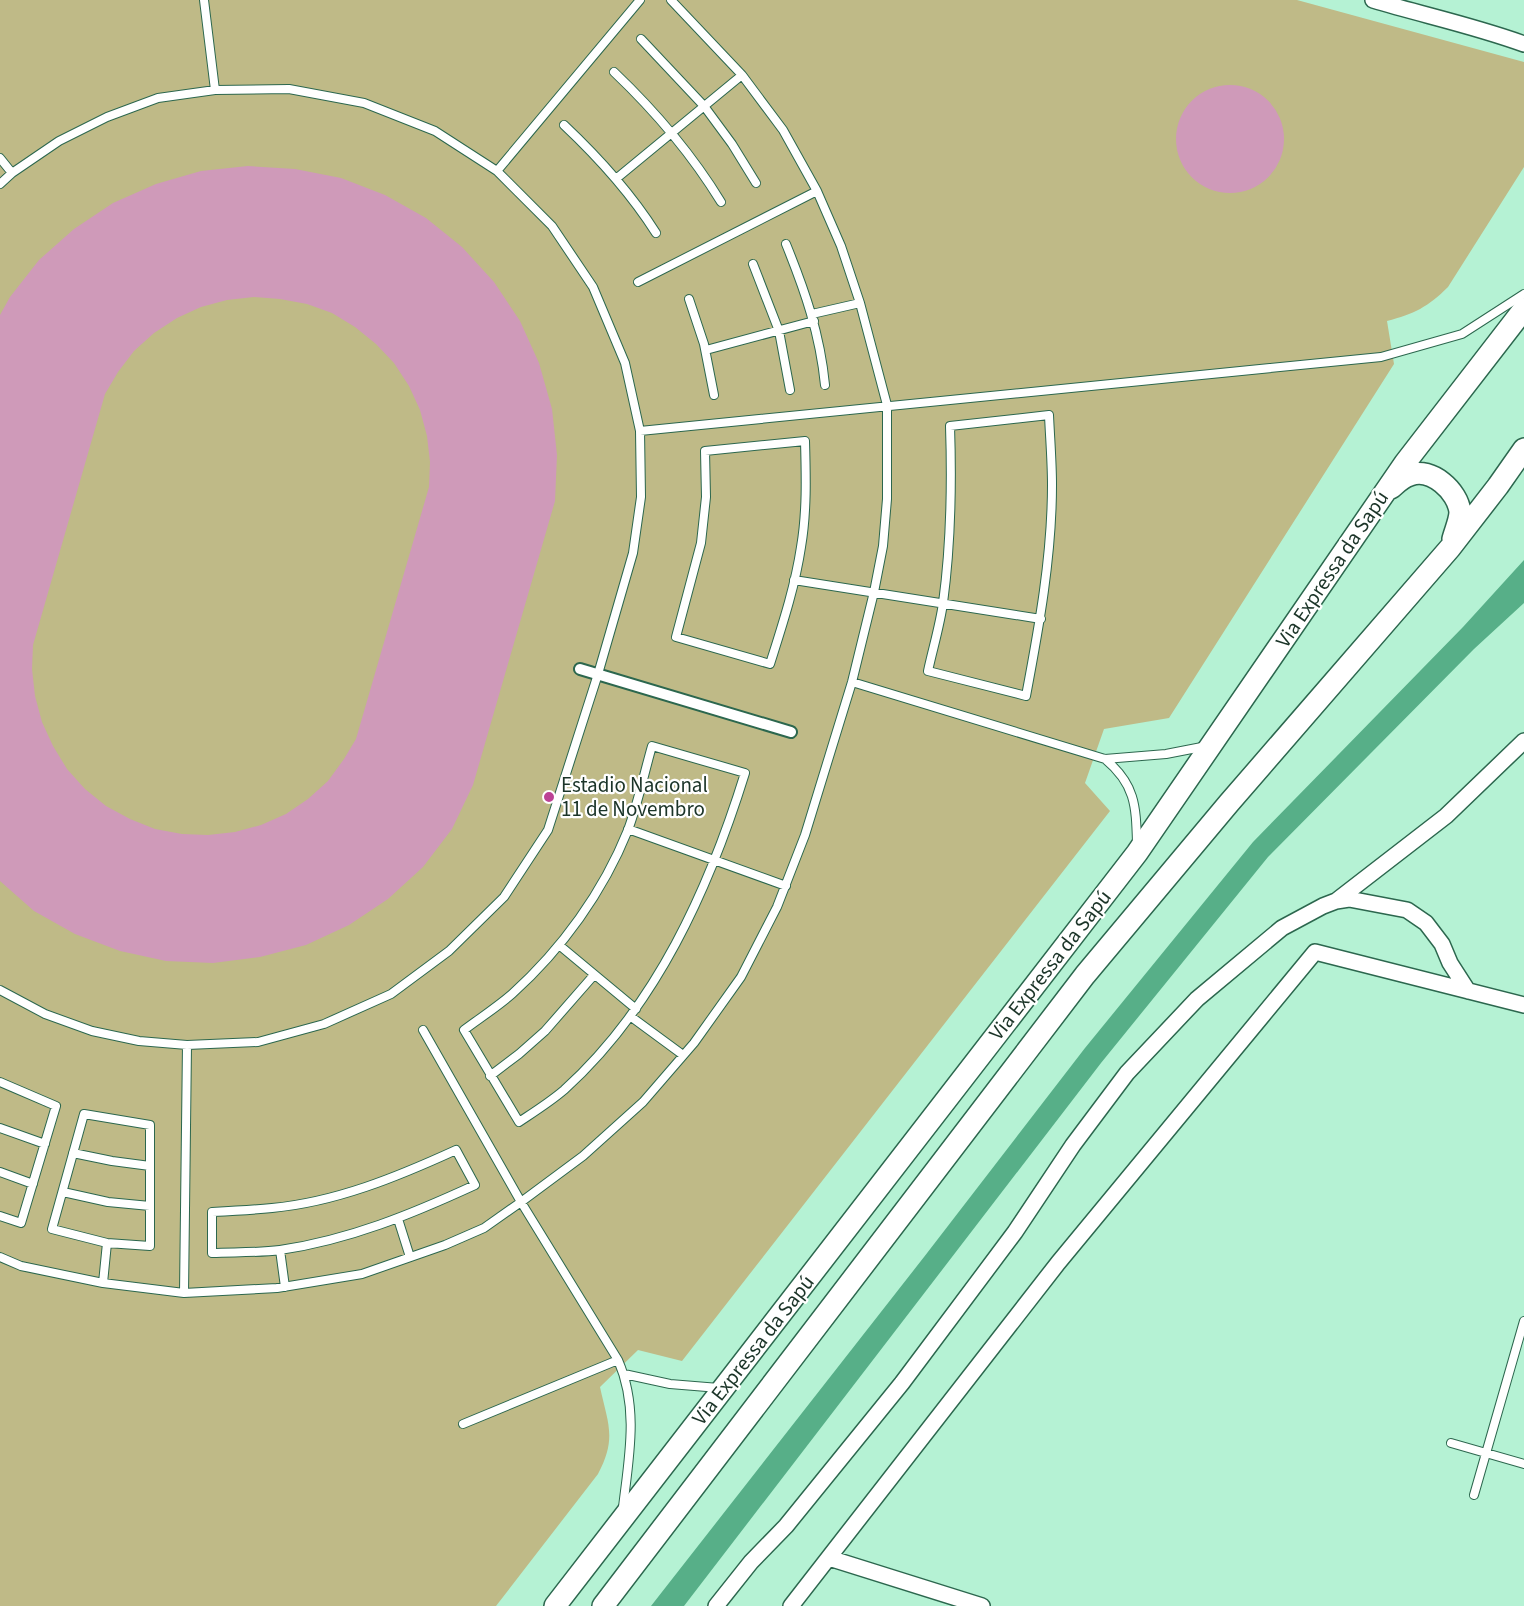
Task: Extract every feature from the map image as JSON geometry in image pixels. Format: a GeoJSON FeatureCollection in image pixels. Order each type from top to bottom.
{"type":"FeatureCollection","features":[{"type":"Feature","properties":{"kind":"main road","name":"Via Expressa da Sapú"},"geometry":{"type":"LineString","coordinates":[[555,1606],[1137,853],[1377,501],[1524,309]]}},
{"type":"Feature","properties":{"kind":"main road","name":"Via Expressa da Sapú"},"geometry":{"type":"LineString","coordinates":[[603,1606],[1085,975],[1229,803],[1450,548],[1524,449]]}},
{"type":"Feature","properties":{"kind":"main road"},"geometry":{"type":"LineString","coordinates":[[1377,501],[1401,479],[1412,474],[1423,473],[1436,479],[1449,488],[1456,499],[1460,513],[1450,548]]}},
{"type":"Feature","properties":{"kind":"street"},"geometry":{"type":"LineString","coordinates":[[1373,0],[1427,17],[1504,36],[1524,44]]}},
{"type":"Feature","properties":{"kind":"street"},"geometry":{"type":"LineString","coordinates":[[580,669],[791,732]]}},
{"type":"Feature","properties":{"kind":"street"},"geometry":{"type":"LineString","coordinates":[[716,1606],[752,1562],[786,1526],[902,1383],[1015,1232],[1073,1145],[1127,1073],[1197,999],[1282,928],[1336,901],[1446,816],[1524,741]]}},
{"type":"Feature","properties":{"kind":"street"},"geometry":{"type":"LineString","coordinates":[[1336,901],[1349,899],[1407,910],[1418,916],[1442,944],[1450,963],[1468,991]]}},
{"type":"Feature","properties":{"kind":"street"},"geometry":{"type":"LineString","coordinates":[[791,1606],[1058,1263],[1315,952],[1524,1005]]}},
{"type":"Feature","properties":{"kind":"street"},"geometry":{"type":"LineString","coordinates":[[829,1558],[982,1606]]}},
{"type":"Feature","properties":{"kind":"lane"},"geometry":{"type":"LineString","coordinates":[[204,0],[215,90]]}},
{"type":"Feature","properties":{"kind":"lane"},"geometry":{"type":"LineString","coordinates":[[497,171],[640,0]]}},
{"type":"Feature","properties":{"kind":"lane"},"geometry":{"type":"LineString","coordinates":[[0,1257],[21,1266],[103,1283],[184,1293],[285,1287],[362,1274],[410,1257],[484,1228],[583,1156],[643,1102],[683,1055],[741,978],[786,886],[805,835],[852,682],[883,546],[887,499],[887,405],[860,303],[841,246],[817,191],[783,130],[742,75],[671,0]]}},
{"type":"Feature","properties":{"kind":"lane"},"geometry":{"type":"LineString","coordinates":[[640,39],[704,106],[732,144],[756,183]]}},
{"type":"Feature","properties":{"kind":"lane"},"geometry":{"type":"LineString","coordinates":[[614,72],[672,132],[699,166],[721,202]]}},
{"type":"Feature","properties":{"kind":"lane"},"geometry":{"type":"LineString","coordinates":[[617,178],[742,75]]}},
{"type":"Feature","properties":{"kind":"lane"},"geometry":{"type":"LineString","coordinates":[[0,184],[58,141],[107,117],[158,98],[215,90],[289,89],[364,103],[435,131],[497,171],[552,226],[593,287],[625,363],[640,431],[641,498],[633,553],[598,674],[548,830],[504,897],[449,951],[391,994],[324,1024],[258,1042],[187,1045],[139,1041],[92,1031],[45,1014],[0,990]]}},
{"type":"Feature","properties":{"kind":"lane"},"geometry":{"type":"LineString","coordinates":[[564,125],[617,178],[656,233]]}},
{"type":"Feature","properties":{"kind":"lane"},"geometry":{"type":"LineString","coordinates":[[0,159],[12,173]]}},
{"type":"Feature","properties":{"kind":"lane"},"geometry":{"type":"LineString","coordinates":[[638,282],[817,191]]}},
{"type":"Feature","properties":{"kind":"lane"},"geometry":{"type":"LineString","coordinates":[[786,244],[813,318],[822,352],[825,385]]}},
{"type":"Feature","properties":{"kind":"lane"},"geometry":{"type":"LineString","coordinates":[[753,264],[779,331],[790,390]]}},
{"type":"Feature","properties":{"kind":"lane"},"geometry":{"type":"LineString","coordinates":[[640,431],[1381,357],[1462,334],[1524,294]]}},
{"type":"Feature","properties":{"kind":"lane"},"geometry":{"type":"LineString","coordinates":[[689,299],[706,350],[714,395]]}},
{"type":"Feature","properties":{"kind":"lane"},"geometry":{"type":"LineString","coordinates":[[706,350],[779,331],[860,303]]}},
{"type":"Feature","properties":{"kind":"lane"},"geometry":{"type":"LineString","coordinates":[[1049,415],[1052,485],[1048,558],[1041,619],[1026,696],[928,671],[943,604],[952,486],[950,426],[1049,415]]}},
{"type":"Feature","properties":{"kind":"lane"},"geometry":{"type":"LineString","coordinates":[[806,441],[805,510],[795,580],[770,664],[676,637],[701,543],[706,497],[705,451],[806,441]]}},
{"type":"Feature","properties":{"kind":"lane"},"geometry":{"type":"LineString","coordinates":[[795,580],[1041,619]]}},
{"type":"Feature","properties":{"kind":"lane"},"geometry":{"type":"LineString","coordinates":[[852,682],[1105,759],[1166,754],[1213,744]]}},
{"type":"Feature","properties":{"kind":"lane"},"geometry":{"type":"LineString","coordinates":[[652,746],[745,773],[728,828],[715,860],[687,923],[633,1013],[600,1054],[562,1091],[519,1122],[464,1030],[511,995],[559,945],[589,904],[610,869],[628,829],[652,746]]}},
{"type":"Feature","properties":{"kind":"lane"},"geometry":{"type":"LineString","coordinates":[[1105,759],[1118,770],[1134,798],[1137,818],[1137,853]]}},
{"type":"Feature","properties":{"kind":"lane"},"geometry":{"type":"LineString","coordinates":[[628,829],[786,886]]}},
{"type":"Feature","properties":{"kind":"lane"},"geometry":{"type":"LineString","coordinates":[[559,945],[683,1055]]}},
{"type":"Feature","properties":{"kind":"lane"},"geometry":{"type":"LineString","coordinates":[[490,1076],[545,1031],[594,975]]}},
{"type":"Feature","properties":{"kind":"lane"},"geometry":{"type":"LineString","coordinates":[[423,1030],[521,1202],[618,1360],[624,1374],[631,1407],[632,1431],[622,1521]]}},
{"type":"Feature","properties":{"kind":"lane"},"geometry":{"type":"LineString","coordinates":[[184,1293],[187,1045]]}},
{"type":"Feature","properties":{"kind":"lane"},"geometry":{"type":"LineString","coordinates":[[0,1082],[56,1106],[21,1223],[0,1216]]}},
{"type":"Feature","properties":{"kind":"lane"},"geometry":{"type":"LineString","coordinates":[[84,1113],[150,1125],[150,1166],[150,1246],[107,1244],[52,1229],[84,1113]]}},
{"type":"Feature","properties":{"kind":"lane"},"geometry":{"type":"LineString","coordinates":[[0,1128],[45,1144]]}},
{"type":"Feature","properties":{"kind":"lane"},"geometry":{"type":"LineString","coordinates":[[456,1150],[475,1185],[398,1219],[346,1235],[280,1250],[212,1253],[212,1212],[273,1208],[335,1196],[400,1176],[456,1150]]}},
{"type":"Feature","properties":{"kind":"lane"},"geometry":{"type":"LineString","coordinates":[[73,1153],[150,1166]]}},
{"type":"Feature","properties":{"kind":"lane"},"geometry":{"type":"LineString","coordinates":[[0,1172],[33,1184]]}},
{"type":"Feature","properties":{"kind":"lane"},"geometry":{"type":"LineString","coordinates":[[63,1192],[108,1202],[150,1206]]}},
{"type":"Feature","properties":{"kind":"lane"},"geometry":{"type":"LineString","coordinates":[[398,1219],[410,1257]]}},
{"type":"Feature","properties":{"kind":"lane"},"geometry":{"type":"LineString","coordinates":[[103,1283],[107,1244]]}},
{"type":"Feature","properties":{"kind":"lane"},"geometry":{"type":"LineString","coordinates":[[280,1250],[285,1287]]}},
{"type":"Feature","properties":{"kind":"lane"},"geometry":{"type":"LineString","coordinates":[[1474,1495],[1524,1321]]}},
{"type":"Feature","properties":{"kind":"lane"},"geometry":{"type":"LineString","coordinates":[[464,1424],[618,1360]]}},
{"type":"Feature","properties":{"kind":"lane"},"geometry":{"type":"LineString","coordinates":[[624,1374],[670,1384],[723,1388]]}},
{"type":"Feature","properties":{"kind":"lane"},"geometry":{"type":"LineString","coordinates":[[1451,1443],[1524,1464]]}},
{"type":"Feature","properties":{"kind":"shaded area","name":"Estadio Nacional 11 de Novembro"},"geometry":{"type":"Polygon","coordinates":[[[0,0],[1297,0],[1524,62],[1524,167],[1448,287],[1420,309],[1387,321],[1394,364],[1169,718],[1104,729],[1085,783],[1110,811],[682,1361],[638,1350],[600,1387],[608,1421],[609,1440],[598,1474],[496,1606],[0,1606],[0,0]]]}},
{"type":"Feature","properties":{"kind":"shaded area"},"geometry":{"type":"Polygon","coordinates":[[[1524,560],[1524,603],[1474,649],[1268,857],[1101,1063],[684,1606],[651,1606],[1085,1048],[1253,842],[1463,627],[1524,560]]]}},
{"type":"Feature","properties":{"kind":"building"},"geometry":{"type":"Polygon","coordinates":[[[1230,85],[1251,89],[1268,101],[1280,118],[1284,139],[1280,160],[1268,177],[1251,189],[1230,193],[1209,189],[1192,177],[1180,160],[1176,139],[1180,118],[1192,101],[1209,89],[1230,85]]]}},
{"type":"Feature","properties":{"kind":"building"},"geometry":{"type":"Polygon","coordinates":[[[248,166],[295,169],[341,178],[385,195],[426,218],[462,247],[494,282],[520,321],[539,363],[552,409],[557,455],[555,501],[473,785],[452,829],[423,867],[388,899],[349,925],[306,945],[260,957],[213,963],[166,961],[120,951],[75,934],[34,911],[0,881],[0,315],[10,297],[39,260],[74,229],[113,203],[156,184],[201,171],[248,166]],[[254,297],[227,300],[201,307],[177,318],[154,333],[134,351],[118,372],[105,394],[33,645],[32,669],[35,696],[42,722],[67,769],[85,789],[106,806],[155,829],[182,834],[208,835],[235,832],[261,825],[286,814],[328,781],[356,739],[429,487],[430,462],[427,436],[420,410],[409,386],[394,363],[355,327],[332,313],[307,304],[254,297]]]}},
{"type":"Feature","properties":{"kind":"place","name":"Estadio Nacional 11 de Novembro"},"geometry":{"type":"Point","coordinates":[549,797]}}]}
